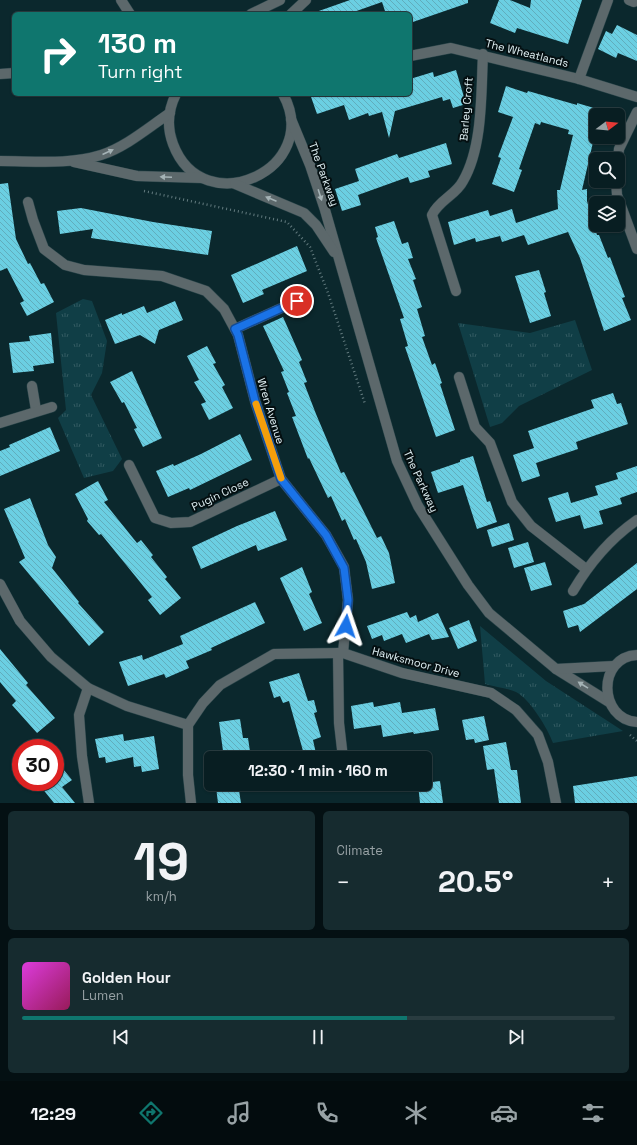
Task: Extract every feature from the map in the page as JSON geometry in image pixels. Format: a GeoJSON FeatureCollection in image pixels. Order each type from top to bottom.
{"type":"FeatureCollection","features":[{"type":"Feature","properties":{"kind":"street"},"geometry":{"type":"LineString","coordinates":[[121,0],[129,12]]}},
{"type":"Feature","properties":{"kind":"street"},"geometry":{"type":"LineString","coordinates":[[255,12],[280,0]]}},
{"type":"Feature","properties":{"kind":"street"},"geometry":{"type":"LineString","coordinates":[[293,12],[306,0]]}},
{"type":"Feature","properties":{"kind":"street"},"geometry":{"type":"LineString","coordinates":[[578,79],[608,0]]}},
{"type":"Feature","properties":{"kind":"street","name":"The Wheatlands"},"geometry":{"type":"LineString","coordinates":[[412,56],[451,48],[483,54],[578,79],[637,97]]}},
{"type":"Feature","properties":{"kind":"street","name":"Barley Croft"},"geometry":{"type":"LineString","coordinates":[[456,291],[432,214],[436,206],[463,182],[473,156],[479,125],[483,54]]}},
{"type":"Feature","properties":{"kind":"street"},"geometry":{"type":"LineString","coordinates":[[0,74],[12,73]]}},
{"type":"Feature","properties":{"kind":"street"},"geometry":{"type":"LineString","coordinates":[[168,96],[171,108],[170,131],[175,149],[184,163],[192,170],[205,178],[219,183],[235,184],[257,178],[275,164],[287,143],[291,120]]}},
{"type":"Feature","properties":{"kind":"street"},"geometry":{"type":"LineString","coordinates":[[0,161],[70,161],[102,155],[120,146],[171,108],[175,96]]}},
{"type":"Feature","properties":{"kind":"street","name":"The Parkway"},"geometry":{"type":"LineString","coordinates":[[284,96],[291,120],[310,164],[397,461],[418,506],[468,585],[489,613],[556,669],[609,702],[619,715],[637,722]]}},
{"type":"Feature","properties":{"kind":"street"},"geometry":{"type":"LineString","coordinates":[[619,152],[637,112]]}},
{"type":"Feature","properties":{"kind":"street"},"geometry":{"type":"LineString","coordinates":[[70,161],[137,176],[205,178]]}},
{"type":"Feature","properties":{"kind":"street","name":"The Parkway"},"geometry":{"type":"LineString","coordinates":[[235,184],[304,213],[316,225],[339,260]]}},
{"type":"Feature","properties":{"kind":"street"},"geometry":{"type":"LineString","coordinates":[[616,188],[617,195],[637,249]]}},
{"type":"Feature","properties":{"kind":"street","name":"Wren Avenue"},"geometry":{"type":"LineString","coordinates":[[28,202],[44,249],[65,265],[84,270],[162,276],[206,291],[224,309],[238,335],[255,401],[281,479],[326,535],[344,568],[348,600],[341,653],[339,723],[341,751]]}},
{"type":"Feature","properties":{"kind":"street"},"geometry":{"type":"LineString","coordinates":[[235,329],[297,301],[298,293]]}},
{"type":"Feature","properties":{"kind":"street"},"geometry":{"type":"LineString","coordinates":[[459,377],[475,427],[490,443],[512,502],[531,526],[586,569]]}},
{"type":"Feature","properties":{"kind":"street"},"geometry":{"type":"LineString","coordinates":[[32,386],[36,410]]}},
{"type":"Feature","properties":{"kind":"street"},"geometry":{"type":"LineString","coordinates":[[0,423],[36,410],[52,407]]}},
{"type":"Feature","properties":{"kind":"street","name":"Pugin Close"},"geometry":{"type":"LineString","coordinates":[[129,465],[155,518],[171,523],[190,522],[281,479]]}},
{"type":"Feature","properties":{"kind":"street"},"geometry":{"type":"LineString","coordinates":[[573,591],[586,569],[625,528],[637,520]]}},
{"type":"Feature","properties":{"kind":"street"},"geometry":{"type":"LineString","coordinates":[[0,584],[20,621],[51,657],[88,688],[127,706],[188,725],[188,775],[191,803]]}},
{"type":"Feature","properties":{"kind":"street","name":"Hawksmoor Drive"},"geometry":{"type":"LineString","coordinates":[[188,725],[203,703],[220,685],[274,654],[341,653],[402,672],[491,693],[516,710],[538,735],[548,762],[556,803]]}},
{"type":"Feature","properties":{"kind":"street"},"geometry":{"type":"LineString","coordinates":[[609,702],[606,693],[607,683],[614,666],[623,659],[635,654]]}},
{"type":"Feature","properties":{"kind":"street"},"geometry":{"type":"LineString","coordinates":[[556,669],[614,666]]}},
{"type":"Feature","properties":{"kind":"street"},"geometry":{"type":"LineString","coordinates":[[88,688],[79,715],[82,756],[89,803]]}},
{"type":"Feature","properties":{"kind":"path"},"geometry":{"type":"LineString","coordinates":[[140,190],[287,222],[310,247],[328,293],[367,409]]}},
{"type":"Feature","properties":{"kind":"path"},"geometry":{"type":"LineString","coordinates":[[625,730],[637,741]]}},
{"type":"Feature","properties":{"kind":"green space"},"geometry":{"type":"Polygon","coordinates":[[[83,299],[92,301],[107,341],[102,373],[91,395],[122,459],[113,471],[84,478],[58,418],[66,410],[56,313],[83,299]]]}},
{"type":"Feature","properties":{"kind":"green space"},"geometry":{"type":"Polygon","coordinates":[[[575,320],[592,370],[519,406],[502,423],[490,427],[458,323],[530,333],[575,320]]]}},
{"type":"Feature","properties":{"kind":"green space"},"geometry":{"type":"Polygon","coordinates":[[[480,626],[546,681],[623,731],[553,743],[538,715],[527,701],[516,692],[485,684],[480,626]]]}},
{"type":"Feature","properties":{"kind":"building"},"geometry":{"type":"Polygon","coordinates":[[[350,0],[468,0],[468,3],[412,22],[412,12],[385,12],[382,2],[354,12],[316,12],[350,0]]]}},
{"type":"Feature","properties":{"kind":"building"},"geometry":{"type":"Polygon","coordinates":[[[499,0],[510,0],[530,8],[531,0],[582,0],[568,44],[517,28],[515,33],[490,23],[499,0]]]}},
{"type":"Feature","properties":{"kind":"building"},"geometry":{"type":"Polygon","coordinates":[[[617,25],[637,35],[637,61],[618,53],[616,58],[598,49],[606,31],[612,34],[617,25]]]}},
{"type":"Feature","properties":{"kind":"building"},"geometry":{"type":"Polygon","coordinates":[[[456,70],[466,104],[453,108],[450,99],[443,101],[442,97],[395,111],[389,138],[382,112],[369,116],[368,113],[349,120],[344,105],[317,114],[311,96],[412,96],[412,78],[433,72],[434,77],[456,70]]]}},
{"type":"Feature","properties":{"kind":"building"},"geometry":{"type":"Polygon","coordinates":[[[506,86],[527,93],[528,91],[577,105],[577,103],[594,108],[589,108],[589,144],[593,144],[591,152],[589,152],[589,160],[582,190],[587,189],[589,232],[596,232],[597,235],[599,235],[608,258],[610,257],[625,297],[622,298],[631,320],[604,331],[580,258],[568,232],[528,245],[524,235],[502,242],[500,236],[476,242],[475,238],[454,245],[448,222],[488,210],[490,216],[512,209],[516,223],[558,209],[557,190],[560,190],[573,135],[568,134],[569,130],[541,122],[540,125],[535,123],[519,169],[522,170],[514,192],[492,184],[501,158],[498,157],[513,117],[498,112],[506,86]]]}},
{"type":"Feature","properties":{"kind":"building"},"geometry":{"type":"Polygon","coordinates":[[[446,143],[452,164],[428,171],[430,177],[410,183],[408,177],[358,195],[361,205],[342,211],[335,189],[359,181],[355,169],[397,154],[399,158],[446,143]]]}},
{"type":"Feature","properties":{"kind":"building"},"geometry":{"type":"Polygon","coordinates":[[[8,183],[16,239],[28,264],[30,263],[41,284],[44,283],[54,302],[27,316],[20,303],[24,301],[7,268],[0,271],[0,184],[8,183]]]}},
{"type":"Feature","properties":{"kind":"building"},"geometry":{"type":"Polygon","coordinates":[[[81,208],[153,222],[212,231],[208,255],[91,238],[93,229],[60,234],[57,211],[81,208]]]}},
{"type":"Feature","properties":{"kind":"building"},"geometry":{"type":"Polygon","coordinates":[[[394,221],[402,244],[408,242],[413,258],[408,259],[416,279],[413,280],[422,307],[417,309],[425,336],[422,337],[432,365],[435,363],[442,383],[440,384],[455,430],[436,437],[405,347],[408,346],[400,319],[404,318],[376,238],[378,237],[375,227],[394,221]]]}},
{"type":"Feature","properties":{"kind":"building"},"geometry":{"type":"Polygon","coordinates":[[[297,246],[307,271],[262,290],[264,294],[243,303],[231,275],[297,246]]]}},
{"type":"Feature","properties":{"kind":"building"},"geometry":{"type":"Polygon","coordinates":[[[539,270],[546,292],[544,293],[551,316],[530,323],[515,276],[539,270]]]}},
{"type":"Feature","properties":{"kind":"building"},"geometry":{"type":"Polygon","coordinates":[[[175,301],[183,320],[159,330],[155,344],[140,335],[115,344],[105,320],[144,306],[147,313],[175,301]]]}},
{"type":"Feature","properties":{"kind":"building"},"geometry":{"type":"Polygon","coordinates":[[[283,317],[302,360],[299,362],[307,382],[304,383],[316,414],[341,473],[344,472],[377,538],[381,536],[389,553],[395,583],[372,589],[366,562],[356,539],[354,540],[345,519],[342,521],[331,496],[328,498],[309,458],[308,459],[292,417],[296,416],[281,372],[284,371],[263,326],[283,317]]]}},
{"type":"Feature","properties":{"kind":"building"},"geometry":{"type":"Polygon","coordinates":[[[51,333],[54,363],[33,366],[34,371],[13,373],[9,343],[30,341],[29,336],[51,333]]]}},
{"type":"Feature","properties":{"kind":"building"},"geometry":{"type":"Polygon","coordinates":[[[207,346],[216,363],[213,364],[225,385],[222,387],[233,408],[209,420],[201,404],[206,402],[194,382],[199,380],[187,356],[207,346]]]}},
{"type":"Feature","properties":{"kind":"building"},"geometry":{"type":"Polygon","coordinates":[[[132,371],[162,438],[143,447],[134,429],[137,428],[124,402],[122,403],[110,382],[132,371]]]}},
{"type":"Feature","properties":{"kind":"building"},"geometry":{"type":"Polygon","coordinates":[[[613,393],[617,404],[621,403],[628,424],[576,442],[578,449],[536,463],[540,476],[522,482],[513,455],[534,448],[528,431],[594,408],[591,400],[613,393]]]}},
{"type":"Feature","properties":{"kind":"building"},"geometry":{"type":"Polygon","coordinates":[[[50,427],[60,451],[0,476],[0,451],[10,447],[9,445],[50,427]]]}},
{"type":"Feature","properties":{"kind":"building"},"geometry":{"type":"Polygon","coordinates":[[[240,434],[252,460],[190,490],[189,488],[168,497],[156,471],[173,464],[174,466],[240,434]]]}},
{"type":"Feature","properties":{"kind":"building"},"geometry":{"type":"Polygon","coordinates":[[[473,456],[487,502],[490,501],[497,522],[477,529],[463,485],[438,493],[431,472],[473,456]]]}},
{"type":"Feature","properties":{"kind":"building"},"geometry":{"type":"Polygon","coordinates":[[[637,466],[637,492],[620,498],[622,504],[599,511],[603,524],[584,529],[580,515],[556,522],[548,498],[568,492],[571,503],[598,495],[595,486],[618,479],[616,473],[637,466]]]}},
{"type":"Feature","properties":{"kind":"building"},"geometry":{"type":"Polygon","coordinates":[[[98,481],[108,500],[104,502],[137,543],[141,540],[153,555],[151,557],[167,577],[165,579],[181,598],[160,615],[148,600],[152,597],[101,534],[99,535],[87,521],[88,519],[75,494],[98,481]]]}},
{"type":"Feature","properties":{"kind":"building"},"geometry":{"type":"Polygon","coordinates":[[[30,498],[48,545],[56,557],[52,568],[79,602],[78,603],[104,632],[89,646],[19,562],[25,558],[4,509],[30,498]]]}},
{"type":"Feature","properties":{"kind":"building"},"geometry":{"type":"Polygon","coordinates":[[[275,511],[287,540],[258,551],[256,545],[201,569],[192,547],[237,526],[275,511]]]}},
{"type":"Feature","properties":{"kind":"building"},"geometry":{"type":"Polygon","coordinates":[[[509,523],[514,540],[492,547],[487,530],[509,523]]]}},
{"type":"Feature","properties":{"kind":"building"},"geometry":{"type":"Polygon","coordinates":[[[528,542],[534,562],[514,568],[508,548],[528,542]]]}},
{"type":"Feature","properties":{"kind":"building"},"geometry":{"type":"Polygon","coordinates":[[[545,562],[552,585],[531,591],[524,568],[545,562]]]}},
{"type":"Feature","properties":{"kind":"building"},"geometry":{"type":"Polygon","coordinates":[[[637,563],[637,589],[580,632],[578,625],[568,628],[563,611],[584,604],[637,563]]]}},
{"type":"Feature","properties":{"kind":"building"},"geometry":{"type":"Polygon","coordinates":[[[302,567],[312,592],[309,594],[322,623],[304,631],[280,578],[302,567]]]}},
{"type":"Feature","properties":{"kind":"building"},"geometry":{"type":"Polygon","coordinates":[[[255,602],[265,623],[211,648],[212,650],[186,661],[189,668],[166,678],[164,674],[128,686],[119,662],[142,655],[143,660],[183,644],[180,636],[255,602]]]}},
{"type":"Feature","properties":{"kind":"building"},"geometry":{"type":"Polygon","coordinates":[[[407,612],[410,618],[416,615],[418,622],[438,613],[449,637],[432,640],[429,634],[406,643],[402,634],[384,641],[382,635],[372,639],[367,626],[407,612]]]}},
{"type":"Feature","properties":{"kind":"building"},"geometry":{"type":"Polygon","coordinates":[[[469,620],[477,641],[458,649],[449,628],[469,620]]]}},
{"type":"Feature","properties":{"kind":"building"},"geometry":{"type":"Polygon","coordinates":[[[0,649],[28,683],[26,685],[55,718],[37,733],[12,705],[16,701],[0,682],[0,649]]]}},
{"type":"Feature","properties":{"kind":"building"},"geometry":{"type":"Polygon","coordinates":[[[299,673],[308,701],[314,700],[317,712],[314,713],[321,737],[313,740],[315,751],[303,751],[289,701],[283,703],[280,696],[274,698],[269,682],[299,673]]]}},
{"type":"Feature","properties":{"kind":"building"},"geometry":{"type":"Polygon","coordinates":[[[373,702],[374,707],[400,702],[402,713],[435,708],[439,730],[414,734],[413,732],[383,737],[381,725],[354,729],[351,706],[373,702]]]}},
{"type":"Feature","properties":{"kind":"building"},"geometry":{"type":"Polygon","coordinates":[[[484,716],[489,740],[475,743],[474,739],[466,740],[462,720],[484,716]]]}},
{"type":"Feature","properties":{"kind":"building"},"geometry":{"type":"Polygon","coordinates":[[[240,719],[243,738],[248,738],[250,751],[223,751],[219,722],[240,719]]]}},
{"type":"Feature","properties":{"kind":"building"},"geometry":{"type":"Polygon","coordinates":[[[123,734],[124,741],[154,736],[159,769],[142,772],[141,766],[134,767],[133,757],[106,763],[105,757],[99,758],[95,739],[123,734]]]}},
{"type":"Feature","properties":{"kind":"building"},"geometry":{"type":"Polygon","coordinates":[[[506,742],[511,770],[517,770],[521,803],[499,803],[494,769],[487,770],[483,746],[506,742]]]}},
{"type":"Feature","properties":{"kind":"building"},"geometry":{"type":"Polygon","coordinates":[[[64,770],[72,780],[64,786],[64,770]]]}},
{"type":"Feature","properties":{"kind":"building"},"geometry":{"type":"Polygon","coordinates":[[[637,776],[637,803],[575,803],[573,786],[637,776]]]}},
{"type":"Feature","properties":{"kind":"building"},"geometry":{"type":"Polygon","coordinates":[[[440,781],[443,803],[420,803],[419,791],[432,791],[432,782],[440,781]]]}},
{"type":"Feature","properties":{"kind":"building"},"geometry":{"type":"Polygon","coordinates":[[[64,789],[75,803],[54,803],[44,791],[64,791],[64,789]]]}},
{"type":"Feature","properties":{"kind":"building"},"geometry":{"type":"Polygon","coordinates":[[[216,791],[239,791],[241,803],[218,803],[216,791]]]}},
{"type":"Feature","properties":{"kind":"slow traffic"},"geometry":{"type":"LineString","coordinates":[[256,404],[281,478]]}},
{"type":"Feature","properties":{"kind":"route"},"geometry":{"type":"LineString","coordinates":[[297,301],[235,329],[238,335],[255,401],[281,479],[326,535],[344,568],[348,600],[346,626]]}}]}
